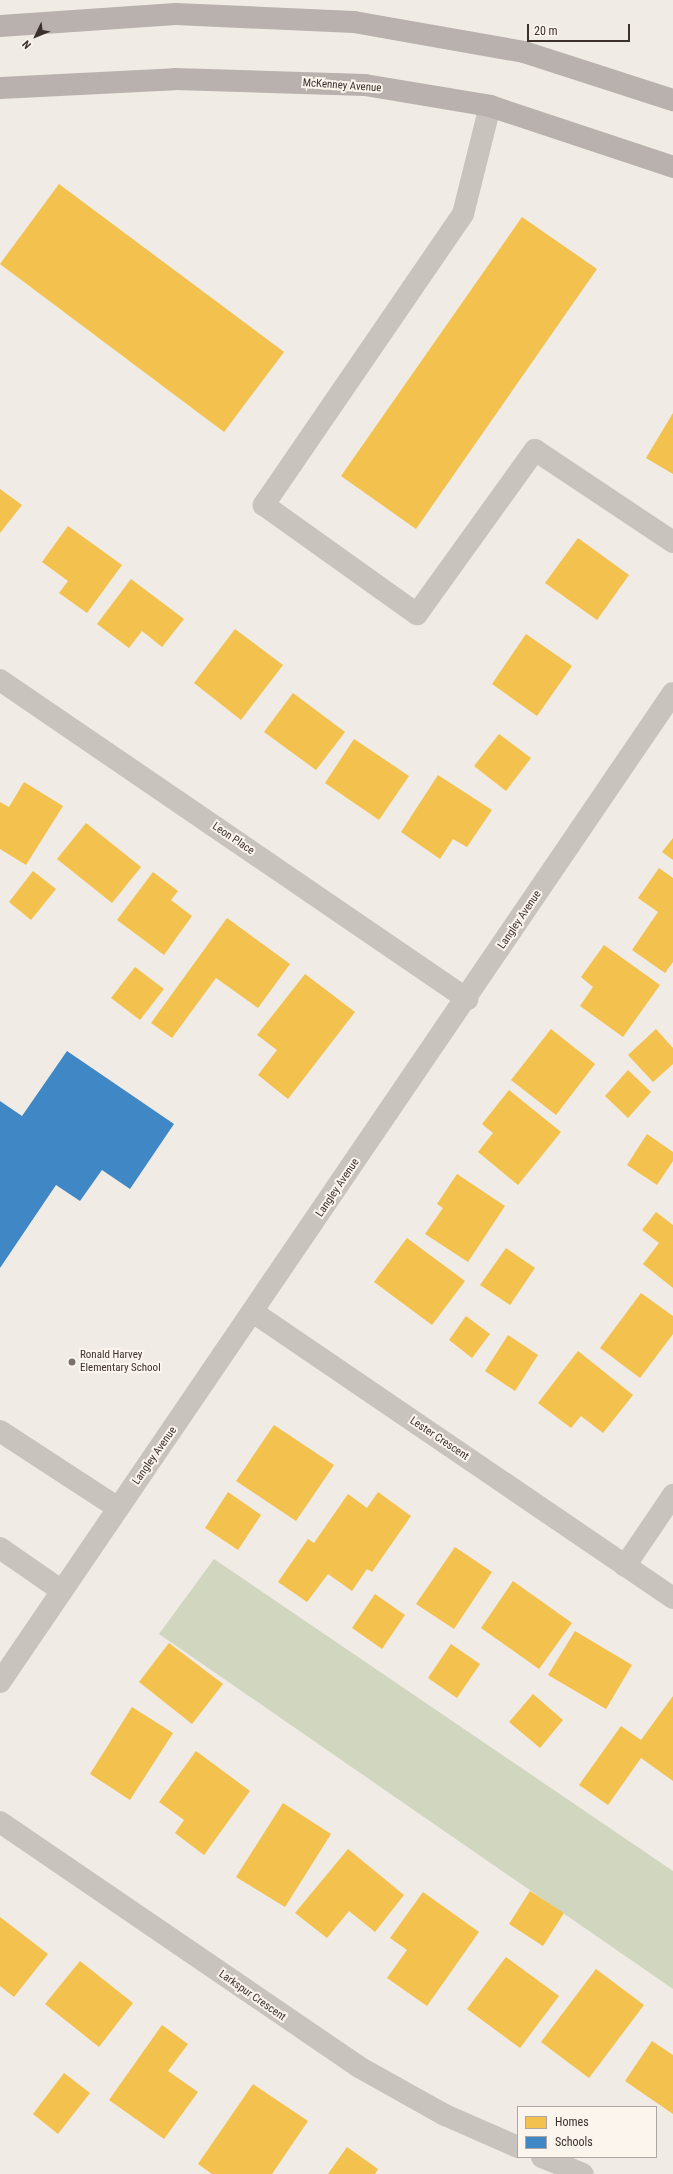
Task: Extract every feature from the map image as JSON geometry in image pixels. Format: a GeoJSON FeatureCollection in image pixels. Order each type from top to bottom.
{"type":"FeatureCollection","features":[{"type":"Feature","properties":{"kind":"main road"},"geometry":{"type":"LineString","coordinates":[[0,26],[176,14],[354,22],[524,52],[673,100]]}},
{"type":"Feature","properties":{"kind":"main road","name":"McKenney Avenue"},"geometry":{"type":"LineString","coordinates":[[0,88],[175,80],[366,85],[490,106],[673,166]]}},
{"type":"Feature","properties":{"kind":"street"},"geometry":{"type":"LineString","coordinates":[[490,106],[463,214],[264,505],[417,614],[535,450],[673,542]]}},
{"type":"Feature","properties":{"kind":"street","name":"Leon Place"},"geometry":{"type":"LineString","coordinates":[[0,680],[467,999]]}},
{"type":"Feature","properties":{"kind":"street","name":"Langley Avenue"},"geometry":{"type":"LineString","coordinates":[[0,1682],[467,999],[673,693]]}},
{"type":"Feature","properties":{"kind":"street","name":"Lester Crescent"},"geometry":{"type":"LineString","coordinates":[[253,1312],[673,1598]]}},
{"type":"Feature","properties":{"kind":"street"},"geometry":{"type":"LineString","coordinates":[[0,1431],[118,1508]]}},
{"type":"Feature","properties":{"kind":"street"},"geometry":{"type":"LineString","coordinates":[[625,1566],[673,1495]]}},
{"type":"Feature","properties":{"kind":"street"},"geometry":{"type":"LineString","coordinates":[[0,1548],[62,1591]]}},
{"type":"Feature","properties":{"kind":"street","name":"Larkspur Crescent"},"geometry":{"type":"LineString","coordinates":[[0,1822],[358,2067],[445,2115],[517,2147]]}},
{"type":"Feature","properties":{"kind":"street"},"geometry":{"type":"LineString","coordinates":[[544,2158],[583,2174]]}},
{"type":"Feature","properties":{"kind":"green space"},"geometry":{"type":"Polygon","coordinates":[[[214,1559],[673,1871],[673,1989],[159,1634],[214,1559]]]}},
{"type":"Feature","properties":{"kind":"building: Homes"},"geometry":{"type":"Polygon","coordinates":[[[59,184],[284,352],[224,432],[0,264],[59,184]]]}},
{"type":"Feature","properties":{"kind":"building: Homes"},"geometry":{"type":"Polygon","coordinates":[[[522,217],[597,269],[416,529],[341,476],[522,217]]]}},
{"type":"Feature","properties":{"kind":"building: Homes"},"geometry":{"type":"Polygon","coordinates":[[[673,413],[673,474],[646,458],[673,413]]]}},
{"type":"Feature","properties":{"kind":"building: Homes"},"geometry":{"type":"Polygon","coordinates":[[[0,489],[22,505],[0,533],[0,489]]]}},
{"type":"Feature","properties":{"kind":"building: Homes"},"geometry":{"type":"Polygon","coordinates":[[[68,526],[122,565],[87,613],[59,593],[68,581],[42,562],[68,526]]]}},
{"type":"Feature","properties":{"kind":"building: Homes"},"geometry":{"type":"Polygon","coordinates":[[[578,538],[629,575],[597,620],[545,583],[578,538]]]}},
{"type":"Feature","properties":{"kind":"building: Homes"},"geometry":{"type":"Polygon","coordinates":[[[131,579],[184,619],[162,647],[142,631],[129,648],[97,624],[131,579]]]}},
{"type":"Feature","properties":{"kind":"building: Homes"},"geometry":{"type":"Polygon","coordinates":[[[235,629],[283,665],[241,720],[194,683],[235,629]]]}},
{"type":"Feature","properties":{"kind":"building: Homes"},"geometry":{"type":"Polygon","coordinates":[[[526,634],[572,666],[537,716],[492,684],[526,634]]]}},
{"type":"Feature","properties":{"kind":"building: Homes"},"geometry":{"type":"Polygon","coordinates":[[[293,693],[345,732],[316,770],[264,732],[293,693]]]}},
{"type":"Feature","properties":{"kind":"building: Homes"},"geometry":{"type":"Polygon","coordinates":[[[499,734],[531,758],[506,791],[474,766],[499,734]]]}},
{"type":"Feature","properties":{"kind":"building: Homes"},"geometry":{"type":"Polygon","coordinates":[[[354,739],[409,776],[379,820],[325,783],[354,739]]]}},
{"type":"Feature","properties":{"kind":"building: Homes"},"geometry":{"type":"Polygon","coordinates":[[[438,775],[492,810],[467,847],[453,839],[440,859],[401,832],[438,775]]]}},
{"type":"Feature","properties":{"kind":"building: Homes"},"geometry":{"type":"Polygon","coordinates":[[[24,782],[63,806],[26,865],[0,849],[0,802],[9,807],[24,782]]]}},
{"type":"Feature","properties":{"kind":"building: Homes"},"geometry":{"type":"Polygon","coordinates":[[[86,823],[141,867],[112,903],[57,859],[86,823]]]}},
{"type":"Feature","properties":{"kind":"building: Homes"},"geometry":{"type":"Polygon","coordinates":[[[673,838],[673,860],[662,852],[673,838]]]}},
{"type":"Feature","properties":{"kind":"building: Homes"},"geometry":{"type":"Polygon","coordinates":[[[659,868],[673,878],[673,962],[665,973],[632,950],[658,912],[638,898],[659,868]]]}},
{"type":"Feature","properties":{"kind":"building: Homes"},"geometry":{"type":"Polygon","coordinates":[[[33,871],[56,889],[31,920],[9,902],[33,871]]]}},
{"type":"Feature","properties":{"kind":"building: Homes"},"geometry":{"type":"Polygon","coordinates":[[[153,872],[178,891],[171,900],[192,916],[164,955],[117,920],[153,872]]]}},
{"type":"Feature","properties":{"kind":"building: Homes"},"geometry":{"type":"Polygon","coordinates":[[[227,918],[290,964],[258,1008],[216,978],[172,1038],[151,1023],[227,918]]]}},
{"type":"Feature","properties":{"kind":"building: Homes"},"geometry":{"type":"Polygon","coordinates":[[[604,945],[660,985],[623,1037],[580,1006],[593,987],[581,977],[604,945]]]}},
{"type":"Feature","properties":{"kind":"building: Homes"},"geometry":{"type":"Polygon","coordinates":[[[135,967],[164,989],[140,1020],[111,998],[135,967]]]}},
{"type":"Feature","properties":{"kind":"building: Homes"},"geometry":{"type":"Polygon","coordinates":[[[305,974],[355,1012],[288,1099],[258,1075],[277,1050],[257,1035],[305,974]]]}},
{"type":"Feature","properties":{"kind":"building: Homes"},"geometry":{"type":"Polygon","coordinates":[[[551,1029],[595,1064],[556,1115],[511,1080],[551,1029]]]}},
{"type":"Feature","properties":{"kind":"building: Homes"},"geometry":{"type":"Polygon","coordinates":[[[656,1029],[673,1048],[673,1064],[653,1082],[628,1055],[656,1029]]]}},
{"type":"Feature","properties":{"kind":"building: Homes"},"geometry":{"type":"Polygon","coordinates":[[[628,1070],[651,1092],[628,1118],[605,1096],[628,1070]]]}},
{"type":"Feature","properties":{"kind":"building: Homes"},"geometry":{"type":"Polygon","coordinates":[[[509,1090],[561,1132],[518,1185],[478,1152],[493,1133],[482,1124],[509,1090]]]}},
{"type":"Feature","properties":{"kind":"building: Homes"},"geometry":{"type":"Polygon","coordinates":[[[647,1134],[673,1152],[673,1161],[657,1185],[627,1165],[647,1134]]]}},
{"type":"Feature","properties":{"kind":"building: Homes"},"geometry":{"type":"Polygon","coordinates":[[[457,1174],[505,1206],[468,1262],[425,1234],[443,1208],[437,1204],[457,1174]]]}},
{"type":"Feature","properties":{"kind":"building: Homes"},"geometry":{"type":"Polygon","coordinates":[[[656,1212],[673,1225],[673,1288],[643,1264],[659,1243],[642,1230],[656,1212]]]}},
{"type":"Feature","properties":{"kind":"building: Homes"},"geometry":{"type":"Polygon","coordinates":[[[407,1238],[465,1281],[432,1325],[374,1282],[407,1238]]]}},
{"type":"Feature","properties":{"kind":"building: Homes"},"geometry":{"type":"Polygon","coordinates":[[[506,1248],[535,1268],[510,1305],[480,1285],[506,1248]]]}},
{"type":"Feature","properties":{"kind":"building: Homes"},"geometry":{"type":"Polygon","coordinates":[[[641,1293],[673,1316],[673,1334],[640,1378],[600,1348],[641,1293]]]}},
{"type":"Feature","properties":{"kind":"building: Homes"},"geometry":{"type":"Polygon","coordinates":[[[466,1316],[490,1334],[472,1358],[449,1340],[466,1316]]]}},
{"type":"Feature","properties":{"kind":"building: Homes"},"geometry":{"type":"Polygon","coordinates":[[[508,1335],[538,1355],[515,1391],[485,1371],[508,1335]]]}},
{"type":"Feature","properties":{"kind":"building: Homes"},"geometry":{"type":"Polygon","coordinates":[[[578,1351],[633,1395],[603,1433],[581,1416],[571,1428],[538,1403],[578,1351]]]}},
{"type":"Feature","properties":{"kind":"building: Homes"},"geometry":{"type":"Polygon","coordinates":[[[274,1425],[334,1465],[296,1521],[236,1481],[274,1425]]]}},
{"type":"Feature","properties":{"kind":"building: Homes"},"geometry":{"type":"Polygon","coordinates":[[[228,1492],[261,1515],[238,1550],[205,1528],[228,1492]]]}},
{"type":"Feature","properties":{"kind":"building: Homes"},"geometry":{"type":"Polygon","coordinates":[[[378,1492],[411,1516],[372,1572],[367,1569],[352,1591],[328,1574],[307,1602],[278,1582],[308,1539],[314,1543],[348,1494],[367,1508],[378,1492]]]}},
{"type":"Feature","properties":{"kind":"building: Homes"},"geometry":{"type":"Polygon","coordinates":[[[455,1547],[492,1572],[454,1629],[416,1604],[455,1547]]]}},
{"type":"Feature","properties":{"kind":"building: Homes"},"geometry":{"type":"Polygon","coordinates":[[[513,1581],[572,1623],[539,1669],[481,1628],[513,1581]]]}},
{"type":"Feature","properties":{"kind":"building: Homes"},"geometry":{"type":"Polygon","coordinates":[[[375,1594],[405,1615],[382,1649],[352,1628],[375,1594]]]}},
{"type":"Feature","properties":{"kind":"building: Homes"},"geometry":{"type":"Polygon","coordinates":[[[575,1631],[632,1665],[606,1709],[548,1675],[575,1631]]]}},
{"type":"Feature","properties":{"kind":"building: Homes"},"geometry":{"type":"Polygon","coordinates":[[[169,1643],[223,1684],[192,1724],[139,1682],[169,1643]]]}},
{"type":"Feature","properties":{"kind":"building: Homes"},"geometry":{"type":"Polygon","coordinates":[[[451,1644],[480,1664],[457,1698],[428,1678],[451,1644]]]}},
{"type":"Feature","properties":{"kind":"building: Homes"},"geometry":{"type":"Polygon","coordinates":[[[533,1694],[563,1720],[540,1748],[509,1722],[533,1694]]]}},
{"type":"Feature","properties":{"kind":"building: Homes"},"geometry":{"type":"Polygon","coordinates":[[[673,1696],[673,1781],[641,1758],[608,1805],[579,1785],[621,1726],[641,1740],[673,1696]]]}},
{"type":"Feature","properties":{"kind":"building: Homes"},"geometry":{"type":"Polygon","coordinates":[[[132,1707],[173,1733],[130,1800],[90,1774],[132,1707]]]}},
{"type":"Feature","properties":{"kind":"building: Homes"},"geometry":{"type":"Polygon","coordinates":[[[196,1751],[250,1791],[204,1855],[175,1833],[184,1820],[159,1802],[196,1751]]]}},
{"type":"Feature","properties":{"kind":"building: Homes"},"geometry":{"type":"Polygon","coordinates":[[[283,1803],[331,1834],[285,1907],[236,1877],[283,1803]]]}},
{"type":"Feature","properties":{"kind":"building: Homes"},"geometry":{"type":"Polygon","coordinates":[[[348,1849],[404,1895],[375,1932],[349,1911],[327,1938],[295,1913],[348,1849]]]}},
{"type":"Feature","properties":{"kind":"building: Homes"},"geometry":{"type":"Polygon","coordinates":[[[530,1891],[564,1913],[543,1946],[509,1924],[530,1891]]]}},
{"type":"Feature","properties":{"kind":"building: Homes"},"geometry":{"type":"Polygon","coordinates":[[[423,1892],[479,1932],[427,2006],[387,1978],[407,1950],[390,1938],[423,1892]]]}},
{"type":"Feature","properties":{"kind":"building: Homes"},"geometry":{"type":"Polygon","coordinates":[[[0,1917],[48,1954],[14,1997],[0,1986],[0,1917]]]}},
{"type":"Feature","properties":{"kind":"building: Homes"},"geometry":{"type":"Polygon","coordinates":[[[506,1957],[559,1996],[520,2048],[467,2009],[506,1957]]]}},
{"type":"Feature","properties":{"kind":"building: Homes"},"geometry":{"type":"Polygon","coordinates":[[[80,1961],[133,2003],[99,2047],[45,2004],[80,1961]]]}},
{"type":"Feature","properties":{"kind":"building: Homes"},"geometry":{"type":"Polygon","coordinates":[[[596,1969],[644,2005],[589,2078],[541,2042],[596,1969]]]}},
{"type":"Feature","properties":{"kind":"building: Homes"},"geometry":{"type":"Polygon","coordinates":[[[162,2025],[188,2044],[168,2071],[198,2092],[164,2139],[109,2100],[162,2025]]]}},
{"type":"Feature","properties":{"kind":"building: Homes"},"geometry":{"type":"Polygon","coordinates":[[[652,2041],[673,2055],[673,2114],[625,2081],[652,2041]]]}},
{"type":"Feature","properties":{"kind":"building: Homes"},"geometry":{"type":"Polygon","coordinates":[[[64,2073],[90,2093],[58,2134],[33,2114],[64,2073]]]}},
{"type":"Feature","properties":{"kind":"building: Homes"},"geometry":{"type":"Polygon","coordinates":[[[253,2084],[308,2121],[272,2174],[212,2174],[198,2164],[253,2084]]]}},
{"type":"Feature","properties":{"kind":"building: Homes"},"geometry":{"type":"Polygon","coordinates":[[[347,2147],[378,2169],[375,2174],[328,2174],[347,2147]]]}},
{"type":"Feature","properties":{"kind":"building: Schools"},"geometry":{"type":"Polygon","coordinates":[[[67,1051],[174,1124],[130,1189],[102,1170],[80,1201],[56,1185],[0,1268],[0,1101],[22,1116],[67,1051]]]}},
{"type":"Feature","properties":{"kind":"place","name":"Ronald Harvey Elementary School"},"geometry":{"type":"Point","coordinates":[72,1362]}}]}
